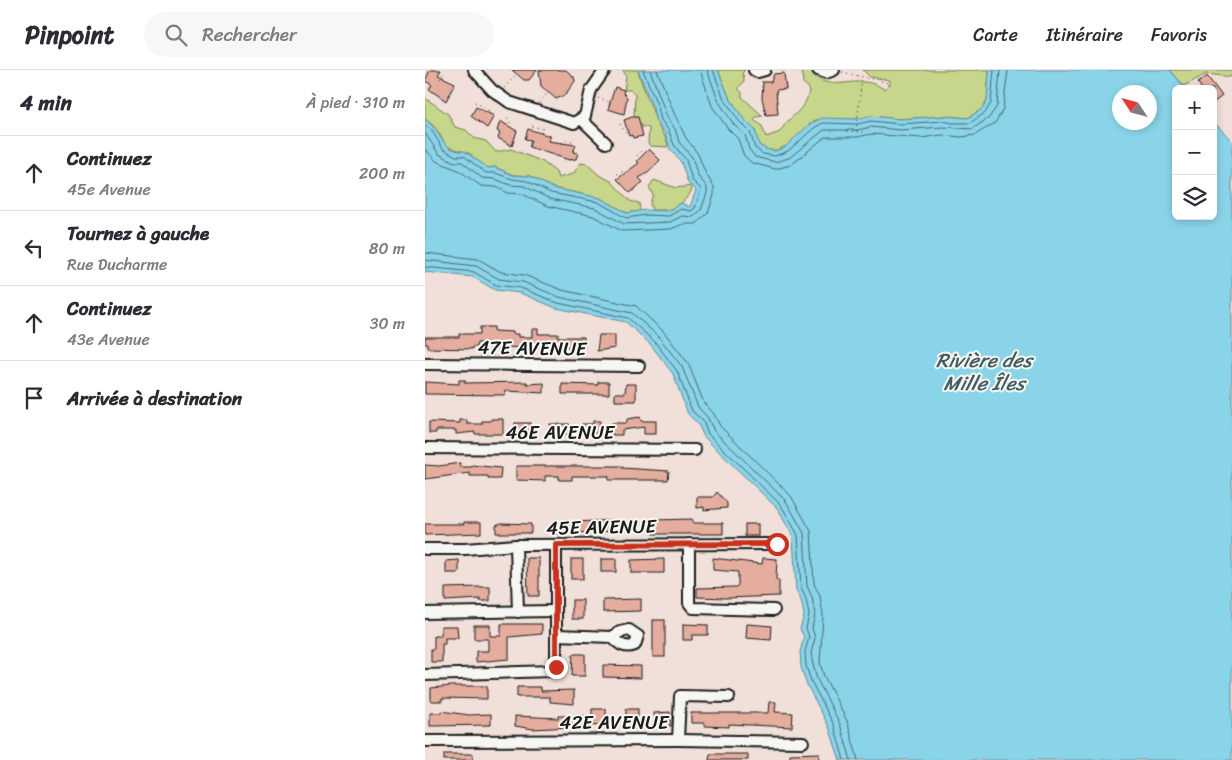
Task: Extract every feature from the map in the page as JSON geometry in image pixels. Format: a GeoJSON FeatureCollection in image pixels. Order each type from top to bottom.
{"type":"FeatureCollection","features":[{"type":"Feature","properties":{"kind":"street"},"geometry":{"type":"LineString","coordinates":[[473,70],[492,90],[509,102],[571,123],[582,120],[585,116],[591,90],[605,70]]}},
{"type":"Feature","properties":{"kind":"street"},"geometry":{"type":"LineString","coordinates":[[818,70],[826,73],[834,70]]}},
{"type":"Feature","properties":{"kind":"street"},"geometry":{"type":"LineString","coordinates":[[582,120],[606,143]]}},
{"type":"Feature","properties":{"kind":"street","name":"47E AVENUE"},"geometry":{"type":"LineString","coordinates":[[425,364],[639,366]]}},
{"type":"Feature","properties":{"kind":"street","name":"46E AVENUE"},"geometry":{"type":"LineString","coordinates":[[425,448],[695,450]]}},
{"type":"Feature","properties":{"kind":"street"},"geometry":{"type":"LineString","coordinates":[[689,544],[689,603],[693,608],[773,610]]}},
{"type":"Feature","properties":{"kind":"street","name":"45E AVENUE"},"geometry":{"type":"LineString","coordinates":[[425,549],[465,549],[516,545],[777,544]]}},
{"type":"Feature","properties":{"kind":"street"},"geometry":{"type":"LineString","coordinates":[[516,545],[518,612]]}},
{"type":"Feature","properties":{"kind":"street"},"geometry":{"type":"LineString","coordinates":[[425,674],[553,671],[556,667],[556,545]]}},
{"type":"Feature","properties":{"kind":"street"},"geometry":{"type":"LineString","coordinates":[[425,613],[556,611]]}},
{"type":"Feature","properties":{"kind":"street"},"geometry":{"type":"LineString","coordinates":[[556,636],[612,637]]}},
{"type":"Feature","properties":{"kind":"street"},"geometry":{"type":"LineString","coordinates":[[678,740],[679,696],[729,697]]}},
{"type":"Feature","properties":{"kind":"street","name":"42E AVENUE"},"geometry":{"type":"LineString","coordinates":[[425,741],[678,740],[803,742]]}},
{"type":"Feature","properties":{"kind":"path"},"geometry":{"type":"LineString","coordinates":[[440,79],[445,71]]}},
{"type":"Feature","properties":{"kind":"path"},"geometry":{"type":"LineString","coordinates":[[760,72],[763,89]]}},
{"type":"Feature","properties":{"kind":"path"},"geometry":{"type":"LineString","coordinates":[[845,74],[888,83]]}},
{"type":"Feature","properties":{"kind":"path"},"geometry":{"type":"LineString","coordinates":[[502,91],[515,76]]}},
{"type":"Feature","properties":{"kind":"path"},"geometry":{"type":"LineString","coordinates":[[855,131],[862,77]]}},
{"type":"Feature","properties":{"kind":"path"},"geometry":{"type":"LineString","coordinates":[[538,106],[547,94]]}},
{"type":"Feature","properties":{"kind":"path"},"geometry":{"type":"LineString","coordinates":[[594,96],[609,102]]}},
{"type":"Feature","properties":{"kind":"path"},"geometry":{"type":"LineString","coordinates":[[475,102],[490,111],[489,113]]}},
{"type":"Feature","properties":{"kind":"path"},"geometry":{"type":"LineString","coordinates":[[507,118],[510,127]]}},
{"type":"Feature","properties":{"kind":"path"},"geometry":{"type":"LineString","coordinates":[[620,124],[628,133]]}},
{"type":"Feature","properties":{"kind":"path"},"geometry":{"type":"LineString","coordinates":[[532,126],[543,129],[541,132]]}},
{"type":"Feature","properties":{"kind":"path"},"geometry":{"type":"LineString","coordinates":[[847,130],[864,132]]}},
{"type":"Feature","properties":{"kind":"path"},"geometry":{"type":"LineString","coordinates":[[562,143],[567,140],[572,141]]}},
{"type":"Feature","properties":{"kind":"path"},"geometry":{"type":"LineString","coordinates":[[637,156],[641,151],[644,153]]}},
{"type":"Feature","properties":{"kind":"path"},"geometry":{"type":"LineString","coordinates":[[617,174],[624,171],[626,173]]}},
{"type":"Feature","properties":{"kind":"green space"},"geometry":{"type":"Polygon","coordinates":[[[623,70],[638,70],[657,123],[667,141],[667,147],[650,146],[648,143],[649,128],[640,126],[634,116],[635,95],[631,90],[624,90],[626,76],[623,70]]]}},
{"type":"Feature","properties":{"kind":"green space"},"geometry":{"type":"Polygon","coordinates":[[[718,70],[745,70],[742,73],[744,81],[738,88],[742,93],[742,97],[763,116],[756,117],[754,120],[762,126],[766,137],[780,132],[805,102],[809,88],[803,83],[802,70],[807,70],[826,82],[864,82],[884,89],[890,84],[890,80],[870,77],[863,70],[989,70],[987,101],[982,109],[968,118],[945,116],[900,119],[870,116],[857,119],[816,120],[789,144],[775,150],[767,150],[759,145],[755,130],[743,118],[729,97],[718,70]]]}},
{"type":"Feature","properties":{"kind":"green space"},"geometry":{"type":"Polygon","coordinates":[[[1170,70],[1232,70],[1232,77],[1206,74],[1183,85],[1170,70]]]}},
{"type":"Feature","properties":{"kind":"green space"},"geometry":{"type":"Polygon","coordinates":[[[425,98],[448,114],[455,127],[466,130],[474,138],[486,141],[496,152],[511,149],[543,162],[556,172],[558,178],[573,174],[581,163],[587,164],[599,175],[611,181],[630,201],[639,203],[640,211],[627,213],[600,198],[553,188],[530,176],[513,175],[495,167],[488,168],[474,160],[471,154],[446,146],[436,128],[425,119],[425,98]]]}},
{"type":"Feature","properties":{"kind":"green space"},"geometry":{"type":"Polygon","coordinates":[[[654,180],[676,188],[691,186],[692,190],[676,207],[666,210],[652,210],[650,203],[653,195],[649,187],[654,180]]]}},
{"type":"Feature","properties":{"kind":"water","name":"Rivière des Mille Îles"},"geometry":{"type":"Polygon","coordinates":[[[638,70],[718,70],[729,97],[743,118],[755,130],[759,145],[775,151],[785,147],[810,124],[822,118],[857,119],[870,116],[900,119],[945,116],[968,118],[982,109],[987,101],[989,70],[1170,70],[1183,85],[1172,85],[1172,220],[1217,220],[1217,125],[1232,141],[1232,760],[840,760],[829,727],[806,683],[801,667],[800,652],[804,637],[800,629],[804,615],[801,600],[796,590],[793,537],[778,509],[704,437],[698,424],[688,414],[673,374],[651,345],[626,322],[556,308],[520,293],[495,290],[473,277],[425,272],[425,119],[451,148],[457,151],[464,151],[488,168],[494,167],[513,175],[530,176],[553,188],[600,198],[627,213],[645,210],[669,211],[681,203],[690,207],[696,190],[688,183],[681,162],[670,149],[665,133],[656,122],[653,108],[638,70]]]}},
{"type":"Feature","properties":{"kind":"building"},"geometry":{"type":"Polygon","coordinates":[[[430,70],[441,70],[438,75],[455,83],[446,101],[429,89],[432,85],[425,81],[430,70]]]}},
{"type":"Feature","properties":{"kind":"building"},"geometry":{"type":"Polygon","coordinates":[[[512,70],[537,70],[529,80],[524,80],[512,70]]]}},
{"type":"Feature","properties":{"kind":"building"},"geometry":{"type":"Polygon","coordinates":[[[539,70],[566,70],[574,77],[575,81],[565,95],[556,99],[541,86],[539,70]]]}},
{"type":"Feature","properties":{"kind":"building"},"geometry":{"type":"Polygon","coordinates":[[[784,73],[786,89],[776,90],[778,114],[766,115],[762,98],[763,82],[771,82],[774,74],[784,73]]]}},
{"type":"Feature","properties":{"kind":"building"},"geometry":{"type":"Polygon","coordinates":[[[1207,76],[1214,85],[1199,85],[1198,83],[1207,76]]]}},
{"type":"Feature","properties":{"kind":"building"},"geometry":{"type":"Polygon","coordinates":[[[615,87],[624,90],[623,93],[627,97],[624,114],[608,109],[615,87]]]}},
{"type":"Feature","properties":{"kind":"building"},"geometry":{"type":"Polygon","coordinates":[[[1217,89],[1222,96],[1217,100],[1217,89]]]}},
{"type":"Feature","properties":{"kind":"building"},"geometry":{"type":"Polygon","coordinates":[[[476,107],[494,116],[487,128],[471,116],[476,107]]]}},
{"type":"Feature","properties":{"kind":"building"},"geometry":{"type":"Polygon","coordinates":[[[638,117],[643,136],[633,138],[632,135],[629,136],[624,120],[638,117]]]}},
{"type":"Feature","properties":{"kind":"building"},"geometry":{"type":"Polygon","coordinates":[[[500,121],[517,131],[512,146],[498,138],[500,133],[497,131],[500,121]]]}},
{"type":"Feature","properties":{"kind":"building"},"geometry":{"type":"Polygon","coordinates":[[[528,129],[550,136],[548,141],[576,145],[573,152],[578,153],[576,159],[569,160],[529,147],[531,140],[525,139],[528,129]]]}},
{"type":"Feature","properties":{"kind":"building"},"geometry":{"type":"Polygon","coordinates":[[[649,149],[660,160],[649,172],[639,178],[643,182],[630,193],[617,179],[639,163],[637,161],[649,149]]]}},
{"type":"Feature","properties":{"kind":"building"},"geometry":{"type":"Polygon","coordinates":[[[480,327],[494,327],[494,331],[513,332],[513,334],[518,334],[518,337],[532,337],[532,329],[538,329],[538,334],[558,334],[558,337],[584,337],[584,348],[541,345],[537,348],[499,347],[499,349],[490,349],[490,343],[477,343],[476,347],[472,347],[472,349],[428,348],[428,344],[425,344],[425,337],[459,337],[459,334],[480,334],[480,327]]]}},
{"type":"Feature","properties":{"kind":"building"},"geometry":{"type":"Polygon","coordinates":[[[599,335],[615,335],[615,348],[597,351],[599,335]]]}},
{"type":"Feature","properties":{"kind":"building"},"geometry":{"type":"Polygon","coordinates":[[[459,380],[465,380],[465,383],[544,383],[544,393],[505,391],[505,395],[425,394],[425,382],[459,384],[459,380]]]}},
{"type":"Feature","properties":{"kind":"building"},"geometry":{"type":"Polygon","coordinates":[[[598,382],[609,382],[609,394],[562,394],[562,384],[598,385],[598,382]]]}},
{"type":"Feature","properties":{"kind":"building"},"geometry":{"type":"Polygon","coordinates":[[[626,384],[636,384],[636,401],[615,401],[615,393],[625,393],[626,384]]]}},
{"type":"Feature","properties":{"kind":"building"},"geometry":{"type":"Polygon","coordinates":[[[640,417],[641,421],[656,421],[656,434],[644,434],[644,427],[622,430],[622,435],[612,435],[612,423],[627,423],[627,419],[640,417]]]}},
{"type":"Feature","properties":{"kind":"building"},"geometry":{"type":"Polygon","coordinates":[[[491,419],[503,419],[503,434],[475,434],[475,432],[456,434],[456,430],[436,430],[436,433],[429,433],[429,422],[460,423],[460,420],[467,420],[467,424],[482,424],[482,421],[491,421],[491,419]]]}},
{"type":"Feature","properties":{"kind":"building"},"geometry":{"type":"Polygon","coordinates":[[[593,421],[600,421],[599,433],[582,432],[582,424],[593,424],[593,421]]]}},
{"type":"Feature","properties":{"kind":"building"},"geometry":{"type":"Polygon","coordinates":[[[515,423],[530,423],[530,434],[515,434],[515,423]]]}},
{"type":"Feature","properties":{"kind":"building"},"geometry":{"type":"Polygon","coordinates":[[[550,424],[569,424],[569,434],[550,434],[550,424]]]}},
{"type":"Feature","properties":{"kind":"building"},"geometry":{"type":"Polygon","coordinates":[[[460,463],[460,467],[472,467],[472,465],[501,468],[500,479],[488,479],[488,476],[470,476],[470,473],[425,479],[425,465],[439,466],[460,463]]]}},
{"type":"Feature","properties":{"kind":"building"},"geometry":{"type":"Polygon","coordinates":[[[516,466],[622,466],[622,468],[669,471],[668,480],[608,480],[609,476],[572,476],[572,480],[559,480],[559,476],[545,476],[545,481],[516,480],[516,466]]]}},
{"type":"Feature","properties":{"kind":"building"},"geometry":{"type":"Polygon","coordinates":[[[717,492],[727,503],[727,508],[704,510],[704,507],[697,508],[697,497],[713,497],[717,492]]]}},
{"type":"Feature","properties":{"kind":"building"},"geometry":{"type":"Polygon","coordinates":[[[692,519],[692,523],[723,523],[723,534],[653,534],[653,520],[692,519]]]}},
{"type":"Feature","properties":{"kind":"building"},"geometry":{"type":"Polygon","coordinates":[[[614,520],[614,531],[556,534],[556,523],[614,520]]]}},
{"type":"Feature","properties":{"kind":"building"},"geometry":{"type":"Polygon","coordinates":[[[464,522],[481,522],[481,533],[425,535],[425,524],[464,524],[464,522]]]}},
{"type":"Feature","properties":{"kind":"building"},"geometry":{"type":"Polygon","coordinates":[[[501,523],[531,524],[531,533],[496,533],[496,525],[501,523]]]}},
{"type":"Feature","properties":{"kind":"building"},"geometry":{"type":"Polygon","coordinates":[[[745,524],[758,524],[758,536],[745,536],[745,524]]]}},
{"type":"Feature","properties":{"kind":"building"},"geometry":{"type":"Polygon","coordinates":[[[527,558],[539,558],[539,596],[528,596],[527,558]]]}},
{"type":"Feature","properties":{"kind":"building"},"geometry":{"type":"Polygon","coordinates":[[[713,558],[762,564],[763,558],[777,559],[776,580],[779,580],[779,596],[697,597],[697,588],[736,587],[738,585],[738,572],[713,570],[713,558]]]}},
{"type":"Feature","properties":{"kind":"building"},"geometry":{"type":"Polygon","coordinates":[[[571,559],[583,559],[583,579],[571,579],[571,559]]]}},
{"type":"Feature","properties":{"kind":"building"},"geometry":{"type":"Polygon","coordinates":[[[601,559],[616,559],[616,572],[601,572],[601,559]]]}},
{"type":"Feature","properties":{"kind":"building"},"geometry":{"type":"Polygon","coordinates":[[[664,559],[664,573],[631,573],[631,560],[664,559]]]}},
{"type":"Feature","properties":{"kind":"building"},"geometry":{"type":"Polygon","coordinates":[[[459,560],[459,573],[446,573],[446,561],[459,560]]]}},
{"type":"Feature","properties":{"kind":"building"},"geometry":{"type":"Polygon","coordinates":[[[490,587],[490,601],[480,601],[480,599],[445,601],[445,588],[490,587]]]}},
{"type":"Feature","properties":{"kind":"building"},"geometry":{"type":"Polygon","coordinates":[[[641,599],[641,611],[603,612],[603,600],[641,599]]]}},
{"type":"Feature","properties":{"kind":"building"},"geometry":{"type":"Polygon","coordinates":[[[572,600],[583,600],[583,619],[572,619],[572,600]]]}},
{"type":"Feature","properties":{"kind":"building"},"geometry":{"type":"Polygon","coordinates":[[[653,620],[665,620],[665,657],[653,657],[653,620]]]}},
{"type":"Feature","properties":{"kind":"building"},"geometry":{"type":"Polygon","coordinates":[[[501,624],[542,624],[542,634],[509,637],[509,659],[476,662],[476,651],[488,651],[488,639],[474,639],[474,625],[490,625],[490,636],[501,636],[501,624]]]}},
{"type":"Feature","properties":{"kind":"building"},"geometry":{"type":"Polygon","coordinates":[[[683,624],[708,625],[708,635],[692,635],[692,640],[683,640],[683,624]]]}},
{"type":"Feature","properties":{"kind":"building"},"geometry":{"type":"Polygon","coordinates":[[[747,624],[772,626],[771,640],[746,638],[747,624]]]}},
{"type":"Feature","properties":{"kind":"building"},"geometry":{"type":"Polygon","coordinates":[[[441,626],[457,626],[458,638],[445,638],[445,644],[442,644],[442,662],[431,662],[434,636],[441,636],[441,626]]]}},
{"type":"Feature","properties":{"kind":"building"},"geometry":{"type":"Polygon","coordinates":[[[573,654],[585,654],[585,676],[572,676],[573,654]]]}},
{"type":"Feature","properties":{"kind":"building"},"geometry":{"type":"Polygon","coordinates":[[[603,665],[641,666],[641,678],[603,677],[603,665]]]}},
{"type":"Feature","properties":{"kind":"building"},"geometry":{"type":"Polygon","coordinates":[[[487,686],[487,699],[442,698],[442,701],[431,701],[431,688],[487,686]]]}},
{"type":"Feature","properties":{"kind":"building"},"geometry":{"type":"Polygon","coordinates":[[[517,687],[541,687],[541,691],[574,690],[574,704],[550,702],[550,697],[517,697],[517,687]]]}},
{"type":"Feature","properties":{"kind":"building"},"geometry":{"type":"Polygon","coordinates":[[[769,702],[776,702],[775,712],[793,713],[792,727],[729,724],[729,727],[705,726],[705,723],[691,723],[691,713],[768,713],[769,702]]]}},
{"type":"Feature","properties":{"kind":"building"},"geometry":{"type":"Polygon","coordinates":[[[592,709],[606,709],[606,725],[533,729],[515,726],[515,716],[558,718],[558,716],[592,716],[592,709]]]}},
{"type":"Feature","properties":{"kind":"building"},"geometry":{"type":"Polygon","coordinates":[[[626,709],[638,709],[638,728],[626,728],[626,709]]]}},
{"type":"Feature","properties":{"kind":"building"},"geometry":{"type":"Polygon","coordinates":[[[441,711],[469,715],[491,714],[491,725],[430,726],[430,713],[441,713],[441,711]]]}},
{"type":"Feature","properties":{"kind":"building"},"geometry":{"type":"Polygon","coordinates":[[[670,712],[671,726],[655,724],[654,713],[670,712]]]}},
{"type":"Feature","properties":{"kind":"building"},"geometry":{"type":"Polygon","coordinates":[[[819,753],[819,760],[790,760],[790,754],[819,753]]]}},
{"type":"Feature","properties":{"kind":"building"},"geometry":{"type":"Polygon","coordinates":[[[444,754],[473,754],[473,760],[444,760],[444,754]]]}},
{"type":"Feature","properties":{"kind":"building"},"geometry":{"type":"Polygon","coordinates":[[[710,754],[748,754],[748,760],[709,760],[710,754]]]}},
{"type":"Feature","properties":{"kind":"route"},"geometry":{"type":"LineString","coordinates":[[556,667],[556,545],[777,544]]}}]}
